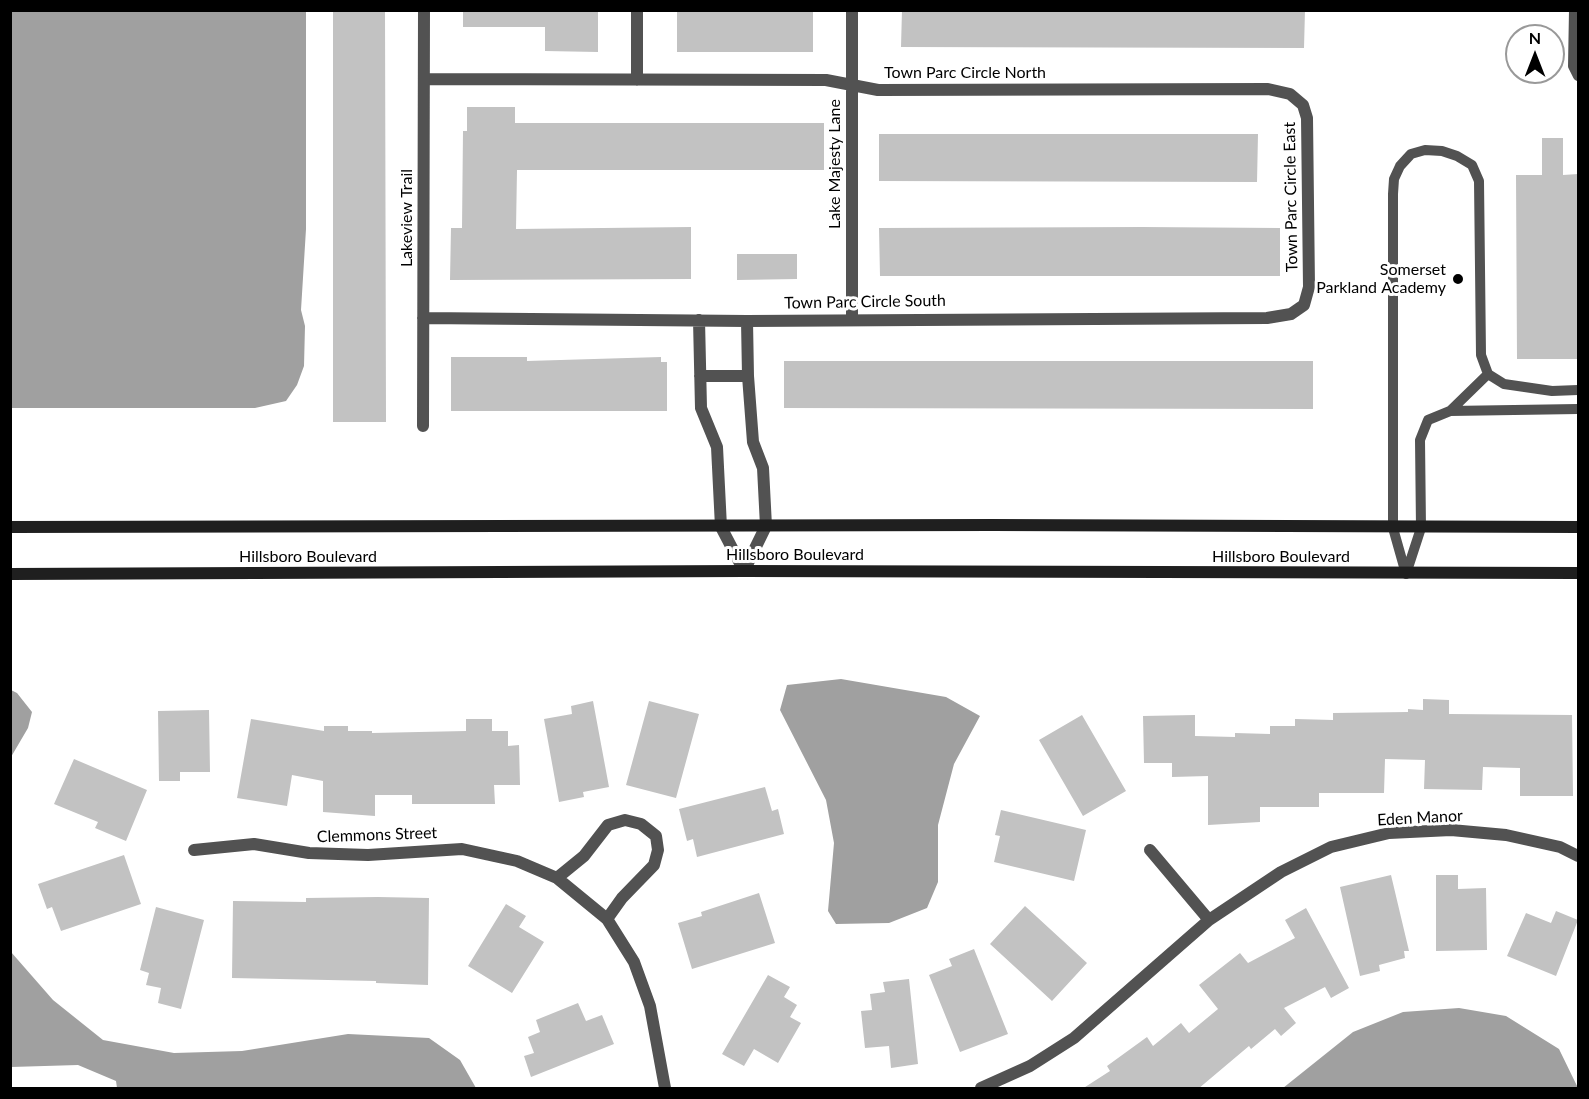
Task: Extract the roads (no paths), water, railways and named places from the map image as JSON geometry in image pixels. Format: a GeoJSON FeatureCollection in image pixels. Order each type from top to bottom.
{"type":"FeatureCollection","features":[{"type":"Feature","properties":{"kind":"street","name":"Lakeview Trail"},"geometry":{"type":"LineString","coordinates":[[423,426],[424,10]]}},
{"type":"Feature","properties":{"kind":"street"},"geometry":{"type":"LineString","coordinates":[[637,80],[638,10]]}},
{"type":"Feature","properties":{"kind":"street","name":"Lake Majesty Lane"},"geometry":{"type":"LineString","coordinates":[[852,10],[852,318]]}},
{"type":"Feature","properties":{"kind":"street","name":"Town Parc Circle North"},"geometry":{"type":"LineString","coordinates":[[424,79],[826,80],[878,90],[1268,89],[1290,94]]}},
{"type":"Feature","properties":{"kind":"street","name":"Town Parc Circle East"},"geometry":{"type":"LineString","coordinates":[[1290,94],[1303,105],[1307,118],[1309,287],[1304,304]]}},
{"type":"Feature","properties":{"kind":"street","name":"Town Parc Circle South"},"geometry":{"type":"LineString","coordinates":[[423,318],[747,321],[852,318],[1267,318],[1291,314],[1304,304]]}},
{"type":"Feature","properties":{"kind":"street"},"geometry":{"type":"LineString","coordinates":[[699,320],[701,408],[717,447],[721,527],[744,571]]}},
{"type":"Feature","properties":{"kind":"street"},"geometry":{"type":"LineString","coordinates":[[744,571],[766,526],[763,468],[753,442],[747,321]]}},
{"type":"Feature","properties":{"kind":"street"},"geometry":{"type":"LineString","coordinates":[[700,376],[748,376]]}},
{"type":"Feature","properties":{"kind":"street","name":"Hillsboro Boulevard"},"geometry":{"type":"LineString","coordinates":[[10,527],[1578,527]]}},
{"type":"Feature","properties":{"kind":"street","name":"Hillsboro Boulevard"},"geometry":{"type":"LineString","coordinates":[[10,574],[744,571],[1578,573]]}},
{"type":"Feature","properties":{"kind":"street"},"geometry":{"type":"LineString","coordinates":[[557,878],[584,856],[608,825],[625,820],[641,824],[656,836],[658,850],[654,865],[622,898],[607,919]]}},
{"type":"Feature","properties":{"kind":"street","name":"Eden Manor"},"geometry":{"type":"LineString","coordinates":[[981,1089],[1030,1066],[1074,1038],[1209,920],[1281,872],[1331,847],[1389,833],[1451,830],[1506,835],[1560,847],[1578,856]]}},
{"type":"Feature","properties":{"kind":"street","name":"Clemmons Street"},"geometry":{"type":"LineString","coordinates":[[194,850],[254,844],[309,854],[368,855],[462,849],[517,861],[557,878],[607,919],[634,962],[650,1006],[665,1089]]}},
{"type":"Feature","properties":{"kind":"street"},"geometry":{"type":"LineString","coordinates":[[1150,850],[1209,920]]}},
{"type":"Feature","properties":{"kind":"lane"},"geometry":{"type":"LineString","coordinates":[[1574,10],[1573,66],[1578,76]]}},
{"type":"Feature","properties":{"kind":"lane"},"geometry":{"type":"LineString","coordinates":[[1406,574],[1393,528],[1394,178],[1400,166],[1412,154],[1425,150],[1442,151],[1457,156],[1472,165],[1479,181],[1481,361],[1488,375],[1504,384],[1552,390],[1578,390]]}},
{"type":"Feature","properties":{"kind":"lane"},"geometry":{"type":"LineString","coordinates":[[1406,574],[1421,528],[1420,440],[1428,420],[1450,411],[1488,375]]}},
{"type":"Feature","properties":{"kind":"lane"},"geometry":{"type":"LineString","coordinates":[[1450,411],[1578,409]]}},
{"type":"Feature","properties":{"kind":"place","name":"Somerset Parkland Academy"},"geometry":{"type":"Point","coordinates":[1458,279]}}]}
